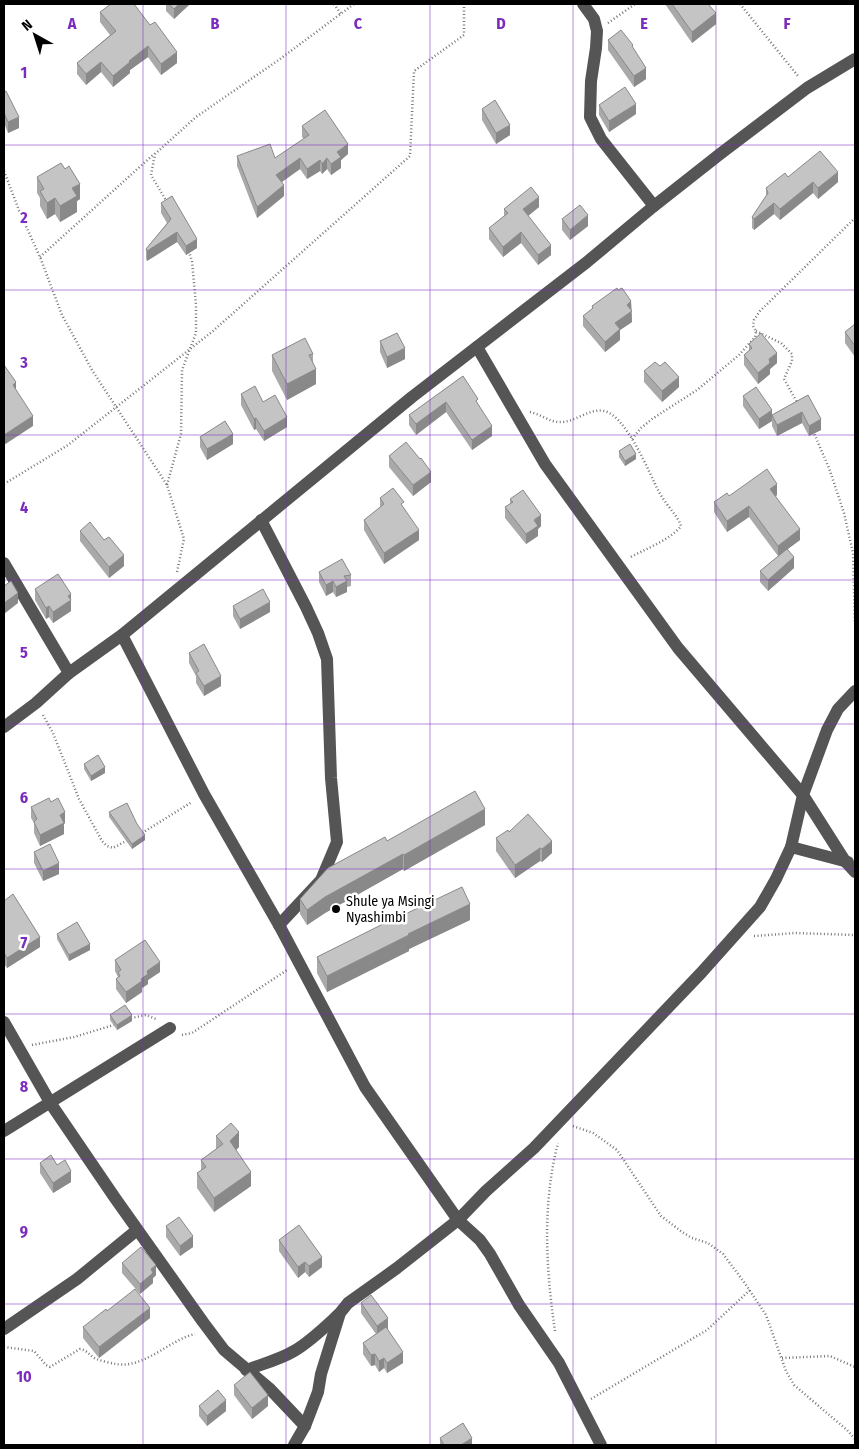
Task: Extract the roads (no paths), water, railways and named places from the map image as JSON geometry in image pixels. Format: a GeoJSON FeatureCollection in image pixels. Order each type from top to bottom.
{"type":"FeatureCollection","features":[{"type":"Feature","properties":{"kind":"street"},"geometry":{"type":"LineString","coordinates":[[584,4],[594,19],[597,31],[591,80],[590,117],[601,139],[654,206]]}},
{"type":"Feature","properties":{"kind":"street"},"geometry":{"type":"LineString","coordinates":[[4,727],[36,703],[69,673],[122,635],[412,396],[587,262],[654,206],[807,88],[855,59]]}},
{"type":"Feature","properties":{"kind":"street"},"geometry":{"type":"LineString","coordinates":[[477,347],[546,464],[678,648],[803,796],[855,872]]}},
{"type":"Feature","properties":{"kind":"street"},"geometry":{"type":"LineString","coordinates":[[261,520],[306,607],[318,633],[327,660],[331,778],[337,842],[321,880],[279,924]]}},
{"type":"Feature","properties":{"kind":"street"},"geometry":{"type":"LineString","coordinates":[[4,563],[69,673]]}},
{"type":"Feature","properties":{"kind":"street"},"geometry":{"type":"LineString","coordinates":[[122,635],[204,794],[279,924],[365,1087],[458,1220],[480,1240],[490,1254],[519,1305],[559,1363],[601,1445]]}},
{"type":"Feature","properties":{"kind":"street"},"geometry":{"type":"LineString","coordinates":[[246,1370],[295,1351],[340,1313],[348,1303],[397,1268],[458,1220],[486,1191],[534,1148],[735,937],[760,907],[776,880],[791,847],[803,796],[827,730],[838,709],[855,691]]}},
{"type":"Feature","properties":{"kind":"street"},"geometry":{"type":"LineString","coordinates":[[791,847],[850,863]]}},
{"type":"Feature","properties":{"kind":"street"},"geometry":{"type":"LineString","coordinates":[[4,1022],[51,1104],[137,1230],[224,1350],[269,1388],[305,1426]]}},
{"type":"Feature","properties":{"kind":"street"},"geometry":{"type":"LineString","coordinates":[[4,1131],[51,1104],[170,1028]]}},
{"type":"Feature","properties":{"kind":"street"},"geometry":{"type":"LineString","coordinates":[[4,1329],[78,1279],[137,1230]]}},
{"type":"Feature","properties":{"kind":"street"},"geometry":{"type":"LineString","coordinates":[[294,1445],[305,1426],[318,1392],[321,1374],[340,1313]]}},
{"type":"Feature","properties":{"kind":"place","name":"Shule ya Msingi Nyashimbi"},"geometry":{"type":"Point","coordinates":[336,909]}}]}
